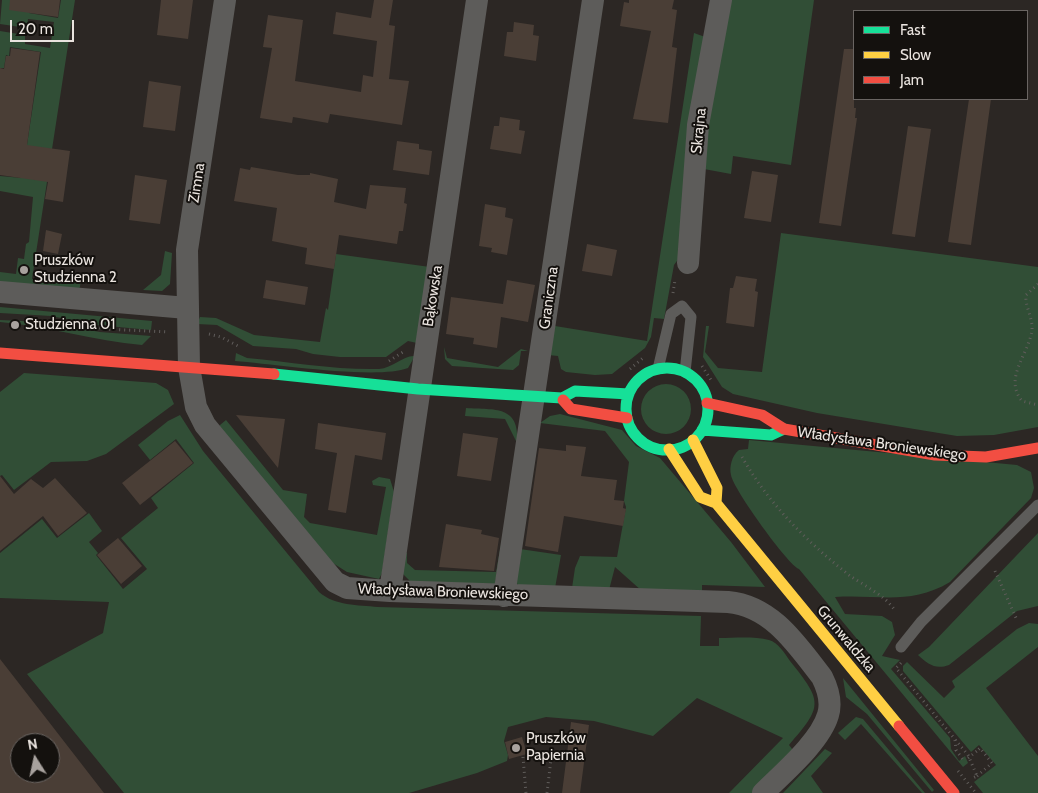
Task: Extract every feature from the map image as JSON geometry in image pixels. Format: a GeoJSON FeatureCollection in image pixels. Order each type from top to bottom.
{"type":"FeatureCollection","features":[{"type":"Feature","properties":{"kind":"street","name":"Zimna"},"geometry":{"type":"LineString","coordinates":[[189,367],[187,308],[188,242],[225,0]]}},
{"type":"Feature","properties":{"kind":"street","name":"Bąkowska"},"geometry":{"type":"LineString","coordinates":[[390,592],[418,390],[477,0]]}},
{"type":"Feature","properties":{"kind":"street","name":"Graniczna"},"geometry":{"type":"LineString","coordinates":[[504,596],[592,0]]}},
{"type":"Feature","properties":{"kind":"street","name":"Skrajna"},"geometry":{"type":"LineString","coordinates":[[688,263],[698,125],[721,0]]}},
{"type":"Feature","properties":{"kind":"street"},"geometry":{"type":"LineString","coordinates":[[0,292],[187,308]]}},
{"type":"Feature","properties":{"kind":"street"},"geometry":{"type":"LineString","coordinates":[[0,353],[306,376],[418,390],[562,398],[575,392],[629,394]]}},
{"type":"Feature","properties":{"kind":"street","name":"Władysława Broniewskiego"},"geometry":{"type":"LineString","coordinates":[[189,367],[196,407],[205,425],[319,565],[342,586],[390,592],[728,602],[752,607],[777,623],[815,669],[827,687],[830,706],[822,728],[763,793]]}},
{"type":"Feature","properties":{"kind":"street"},"geometry":{"type":"LineString","coordinates":[[658,369],[676,369],[685,372],[698,381],[707,403],[706,422],[702,430],[693,440],[678,448],[669,449],[646,444],[634,433],[627,418],[629,394],[640,378],[658,369]]}},
{"type":"Feature","properties":{"kind":"street"},"geometry":{"type":"LineString","coordinates":[[562,398],[571,409],[627,418]]}},
{"type":"Feature","properties":{"kind":"street","name":"Władysława Broniewskiego"},"geometry":{"type":"LineString","coordinates":[[707,403],[762,415],[784,429],[957,457],[1002,456],[1037,452]]}},
{"type":"Feature","properties":{"kind":"street","name":"Władysława Broniewskiego"},"geometry":{"type":"LineString","coordinates":[[702,430],[771,435],[784,429]]}},
{"type":"Feature","properties":{"kind":"street","name":"Grunwaldzka"},"geometry":{"type":"LineString","coordinates":[[693,440],[716,488],[716,502]]}},
{"type":"Feature","properties":{"kind":"street","name":"Grunwaldzka"},"geometry":{"type":"LineString","coordinates":[[669,449],[700,497],[716,502],[945,782],[958,790]]}},
{"type":"Feature","properties":{"kind":"lane"},"geometry":{"type":"LineString","coordinates":[[658,369],[671,314],[682,306],[691,317],[685,372]]}},
{"type":"Feature","properties":{"kind":"lane"},"geometry":{"type":"LineString","coordinates":[[901,646],[922,622],[1038,505]]}},
{"type":"Feature","properties":{"kind":"path"},"geometry":{"type":"LineString","coordinates":[[682,306],[671,302],[677,266],[688,263]]}},
{"type":"Feature","properties":{"kind":"path"},"geometry":{"type":"LineString","coordinates":[[1038,284],[1026,295],[1032,330],[1019,364],[1015,385],[1022,401],[1038,405]]}},
{"type":"Feature","properties":{"kind":"path"},"geometry":{"type":"LineString","coordinates":[[51,320],[97,328],[160,332]]}},
{"type":"Feature","properties":{"kind":"path"},"geometry":{"type":"LineString","coordinates":[[740,452],[758,486],[777,510],[821,551],[894,609]]}},
{"type":"Feature","properties":{"kind":"path"},"geometry":{"type":"LineString","coordinates":[[994,571],[1017,620]]}},
{"type":"Feature","properties":{"kind":"path"},"geometry":{"type":"LineString","coordinates":[[903,661],[896,668],[968,755],[976,776]]}},
{"type":"Feature","properties":{"kind":"path"},"geometry":{"type":"LineString","coordinates":[[955,739],[955,749],[964,761]]}},
{"type":"Feature","properties":{"kind":"path"},"geometry":{"type":"LineString","coordinates":[[958,790],[992,763],[980,748],[960,764]]}},
{"type":"Feature","properties":{"kind":"path"},"geometry":{"type":"LineString","coordinates":[[547,793],[552,751]]}},
{"type":"Feature","properties":{"kind":"path"},"geometry":{"type":"LineString","coordinates":[[523,757],[526,793]]}},
{"type":"Feature","properties":{"kind":"path"},"geometry":{"type":"LineString","coordinates":[[958,771],[976,793]]}},
{"type":"Feature","properties":{"kind":"green space"},"geometry":{"type":"Polygon","coordinates":[[[2,0],[27,0],[30,5],[29,13],[58,18],[61,0],[75,0],[32,279],[52,281],[63,273],[81,277],[80,287],[77,291],[0,283],[0,272],[16,274],[18,258],[24,259],[26,244],[29,242],[33,197],[0,191],[0,176],[22,178],[41,52],[10,47],[9,56],[6,55],[4,68],[0,68],[0,31],[25,35],[25,44],[50,48],[54,22],[28,19],[27,28],[0,24],[2,0]]]}},
{"type":"Feature","properties":{"kind":"green space"},"geometry":{"type":"Polygon","coordinates":[[[731,0],[814,0],[791,165],[733,156],[731,174],[704,169],[702,153],[731,0]]]}},
{"type":"Feature","properties":{"kind":"green space"},"geometry":{"type":"Polygon","coordinates":[[[694,33],[708,38],[685,250],[674,265],[664,319],[654,318],[651,337],[645,348],[612,374],[595,375],[566,372],[561,369],[558,356],[548,355],[555,326],[647,341],[694,33]]]}},
{"type":"Feature","properties":{"kind":"green space"},"geometry":{"type":"Polygon","coordinates":[[[781,233],[1038,267],[1038,427],[994,435],[957,436],[817,413],[733,394],[722,387],[703,357],[706,326],[709,326],[705,352],[718,368],[762,372],[781,233]]]}},
{"type":"Feature","properties":{"kind":"green space"},"geometry":{"type":"Polygon","coordinates":[[[165,251],[172,253],[170,284],[162,291],[143,290],[161,275],[165,251]]]}},
{"type":"Feature","properties":{"kind":"green space"},"geometry":{"type":"Polygon","coordinates":[[[336,254],[430,267],[417,343],[408,341],[386,357],[340,357],[313,354],[296,349],[253,346],[217,325],[197,324],[200,317],[216,318],[254,335],[320,342],[326,308],[328,310],[336,254]]]}},
{"type":"Feature","properties":{"kind":"green space"},"geometry":{"type":"Polygon","coordinates":[[[0,307],[152,321],[151,330],[96,325],[51,316],[0,313],[0,307]]]}},
{"type":"Feature","properties":{"kind":"green space"},"geometry":{"type":"Polygon","coordinates":[[[0,320],[44,322],[100,332],[151,336],[142,345],[0,322],[0,320]]]}},
{"type":"Feature","properties":{"kind":"green space"},"geometry":{"type":"Polygon","coordinates":[[[444,347],[447,358],[498,367],[521,349],[528,351],[521,351],[519,365],[513,370],[452,366],[445,359],[444,347]]]}},
{"type":"Feature","properties":{"kind":"green space"},"geometry":{"type":"Polygon","coordinates":[[[236,353],[247,358],[362,369],[384,368],[406,357],[415,356],[408,368],[394,371],[350,372],[235,361],[236,353]]]}},
{"type":"Feature","properties":{"kind":"green space"},"geometry":{"type":"Polygon","coordinates":[[[24,373],[156,383],[168,390],[174,404],[106,454],[87,461],[51,462],[14,490],[2,475],[0,476],[0,392],[24,373]]]}},
{"type":"Feature","properties":{"kind":"green space"},"geometry":{"type":"Polygon","coordinates":[[[666,384],[675,386],[686,395],[691,409],[689,418],[680,429],[666,434],[657,432],[646,423],[641,409],[643,400],[652,389],[666,384]]]}},
{"type":"Feature","properties":{"kind":"green space"},"geometry":{"type":"Polygon","coordinates":[[[466,408],[496,410],[510,416],[517,431],[517,443],[505,419],[465,416],[466,408]]]}},
{"type":"Feature","properties":{"kind":"green space"},"geometry":{"type":"Polygon","coordinates":[[[560,414],[622,430],[636,446],[660,458],[731,542],[765,587],[702,585],[702,591],[642,591],[615,567],[609,590],[572,588],[575,568],[580,556],[617,557],[626,507],[624,501],[629,462],[605,431],[540,423],[550,416],[560,414]]]}},
{"type":"Feature","properties":{"kind":"green space"},"geometry":{"type":"Polygon","coordinates":[[[180,415],[203,451],[325,597],[347,604],[378,607],[701,616],[700,646],[719,646],[719,638],[757,638],[775,643],[809,686],[815,704],[813,712],[789,745],[793,750],[752,793],[729,793],[783,738],[697,698],[653,736],[594,721],[546,717],[508,727],[504,741],[508,755],[507,761],[477,773],[409,793],[124,793],[27,674],[103,633],[109,602],[0,598],[0,553],[42,519],[57,538],[89,513],[102,531],[89,542],[98,553],[96,555],[123,589],[147,569],[121,538],[158,508],[151,498],[194,463],[176,439],[150,460],[138,445],[168,421],[180,415]]]}},
{"type":"Feature","properties":{"kind":"green space"},"geometry":{"type":"Polygon","coordinates":[[[226,420],[283,490],[307,494],[304,517],[310,523],[377,535],[386,487],[373,485],[372,481],[379,477],[390,479],[394,492],[382,573],[379,579],[347,572],[328,560],[220,432],[220,425],[226,420]]]}},
{"type":"Feature","properties":{"kind":"green space"},"geometry":{"type":"Polygon","coordinates":[[[749,440],[1017,465],[1031,472],[1034,488],[1031,498],[950,582],[921,594],[907,597],[835,597],[845,614],[882,616],[892,622],[895,635],[882,656],[900,660],[891,669],[950,738],[951,749],[959,761],[965,756],[968,763],[963,767],[799,569],[784,555],[741,495],[730,472],[731,465],[739,450],[748,449],[749,440]]]}},
{"type":"Feature","properties":{"kind":"green space"},"geometry":{"type":"Polygon","coordinates":[[[506,517],[495,584],[412,583],[402,573],[402,552],[407,553],[407,563],[415,570],[496,572],[506,517]]]}},
{"type":"Feature","properties":{"kind":"green space"},"geometry":{"type":"Polygon","coordinates":[[[1038,533],[1038,606],[1017,611],[949,665],[940,667],[932,665],[918,655],[929,647],[1038,533]]]}},
{"type":"Feature","properties":{"kind":"green space"},"geometry":{"type":"Polygon","coordinates":[[[520,549],[561,555],[555,588],[518,585],[516,582],[520,549]]]}},
{"type":"Feature","properties":{"kind":"green space"},"geometry":{"type":"Polygon","coordinates":[[[1029,623],[1038,624],[1038,647],[986,688],[1038,756],[1038,793],[983,793],[974,782],[996,765],[979,745],[971,752],[903,671],[903,666],[907,662],[944,698],[955,687],[952,681],[1017,629],[1029,623]]]}},
{"type":"Feature","properties":{"kind":"green space"},"geometry":{"type":"Polygon","coordinates":[[[843,678],[934,790],[932,792],[867,714],[846,697],[843,678]]]}},
{"type":"Feature","properties":{"kind":"green space"},"geometry":{"type":"Polygon","coordinates":[[[856,717],[863,719],[925,793],[922,793],[861,724],[845,740],[838,733],[856,717]]]}},
{"type":"Feature","properties":{"kind":"green space"},"geometry":{"type":"Polygon","coordinates":[[[825,749],[832,753],[811,776],[823,793],[783,793],[825,749]]]}},
{"type":"Feature","properties":{"kind":"building"},"geometry":{"type":"Polygon","coordinates":[[[10,0],[60,0],[58,17],[9,10],[10,0]]]}},
{"type":"Feature","properties":{"kind":"building"},"geometry":{"type":"Polygon","coordinates":[[[161,0],[193,0],[188,39],[157,35],[161,0]]]}},
{"type":"Feature","properties":{"kind":"building"},"geometry":{"type":"Polygon","coordinates":[[[374,0],[393,0],[389,25],[395,26],[389,79],[409,81],[402,125],[330,114],[328,123],[293,117],[292,123],[260,118],[272,48],[263,47],[268,15],[303,20],[295,81],[361,92],[363,75],[373,77],[377,41],[333,34],[336,12],[371,18],[374,0]]]}},
{"type":"Feature","properties":{"kind":"building"},"geometry":{"type":"Polygon","coordinates":[[[629,0],[674,0],[672,9],[677,10],[672,47],[677,48],[668,123],[633,119],[651,31],[620,26],[624,2],[629,3],[629,0]]]}},
{"type":"Feature","properties":{"kind":"building"},"geometry":{"type":"Polygon","coordinates":[[[514,22],[534,25],[533,35],[539,36],[536,61],[504,56],[507,32],[513,32],[514,22]]]}},
{"type":"Feature","properties":{"kind":"building"},"geometry":{"type":"Polygon","coordinates":[[[11,48],[40,52],[27,145],[70,151],[63,202],[45,199],[48,182],[0,175],[0,68],[4,69],[6,56],[10,56],[11,48]]]}},
{"type":"Feature","properties":{"kind":"building"},"geometry":{"type":"Polygon","coordinates":[[[844,49],[853,49],[853,100],[854,108],[856,108],[855,118],[857,118],[841,226],[819,223],[844,49]]]}},
{"type":"Feature","properties":{"kind":"building"},"geometry":{"type":"Polygon","coordinates":[[[149,81],[181,86],[175,131],[143,127],[149,81]]]}},
{"type":"Feature","properties":{"kind":"building"},"geometry":{"type":"Polygon","coordinates":[[[969,100],[991,100],[971,245],[948,242],[969,100]]]}},
{"type":"Feature","properties":{"kind":"building"},"geometry":{"type":"Polygon","coordinates":[[[500,117],[520,120],[519,130],[525,131],[521,154],[490,149],[494,126],[499,126],[500,117]]]}},
{"type":"Feature","properties":{"kind":"building"},"geometry":{"type":"Polygon","coordinates":[[[908,126],[931,129],[915,237],[892,234],[908,126]]]}},
{"type":"Feature","properties":{"kind":"building"},"geometry":{"type":"Polygon","coordinates":[[[397,141],[419,144],[419,149],[432,151],[429,175],[393,170],[397,141]]]}},
{"type":"Feature","properties":{"kind":"building"},"geometry":{"type":"Polygon","coordinates":[[[251,167],[298,175],[310,175],[310,173],[338,179],[334,202],[366,209],[370,185],[406,188],[404,203],[407,204],[403,231],[399,231],[397,244],[339,235],[334,269],[305,264],[307,248],[272,241],[277,208],[234,201],[240,168],[250,170],[251,167]]]}},
{"type":"Feature","properties":{"kind":"building"},"geometry":{"type":"Polygon","coordinates":[[[752,171],[778,175],[771,222],[744,218],[752,171]]]}},
{"type":"Feature","properties":{"kind":"building"},"geometry":{"type":"Polygon","coordinates":[[[135,175],[167,180],[160,224],[129,220],[135,175]]]}},
{"type":"Feature","properties":{"kind":"building"},"geometry":{"type":"Polygon","coordinates":[[[485,204],[506,208],[505,217],[513,219],[507,255],[491,252],[492,248],[479,246],[485,204]]]}},
{"type":"Feature","properties":{"kind":"building"},"geometry":{"type":"Polygon","coordinates":[[[46,230],[62,234],[58,254],[43,251],[46,230]]]}},
{"type":"Feature","properties":{"kind":"building"},"geometry":{"type":"Polygon","coordinates":[[[587,244],[617,250],[612,276],[582,271],[587,244]]]}},
{"type":"Feature","properties":{"kind":"building"},"geometry":{"type":"Polygon","coordinates":[[[736,276],[757,279],[755,291],[758,292],[754,327],[726,323],[730,288],[733,288],[736,276]]]}},
{"type":"Feature","properties":{"kind":"building"},"geometry":{"type":"Polygon","coordinates":[[[266,280],[308,287],[305,305],[263,298],[266,280]]]}},
{"type":"Feature","properties":{"kind":"building"},"geometry":{"type":"Polygon","coordinates":[[[507,280],[535,285],[528,322],[501,317],[497,348],[473,344],[474,338],[446,334],[451,297],[503,304],[507,280]]]}},
{"type":"Feature","properties":{"kind":"building"},"geometry":{"type":"Polygon","coordinates":[[[236,415],[285,419],[278,468],[236,415]]]}},
{"type":"Feature","properties":{"kind":"building"},"geometry":{"type":"Polygon","coordinates":[[[318,423],[386,433],[382,460],[355,455],[346,513],[328,510],[337,453],[315,449],[318,423]]]}},
{"type":"Feature","properties":{"kind":"building"},"geometry":{"type":"Polygon","coordinates":[[[463,433],[498,438],[491,481],[457,476],[463,433]]]}},
{"type":"Feature","properties":{"kind":"building"},"geometry":{"type":"Polygon","coordinates":[[[175,441],[193,463],[140,505],[122,483],[175,441]]]}},
{"type":"Feature","properties":{"kind":"building"},"geometry":{"type":"Polygon","coordinates":[[[566,445],[586,447],[581,476],[617,480],[614,500],[624,501],[623,508],[626,509],[623,526],[564,516],[558,552],[525,546],[539,448],[566,451],[566,445]]]}},
{"type":"Feature","properties":{"kind":"building"},"geometry":{"type":"Polygon","coordinates":[[[0,476],[14,494],[31,479],[43,488],[55,478],[87,513],[58,536],[43,516],[0,551],[0,476]]]}},
{"type":"Feature","properties":{"kind":"building"},"geometry":{"type":"Polygon","coordinates":[[[446,524],[482,530],[481,534],[499,538],[494,571],[439,567],[446,524]]]}},
{"type":"Feature","properties":{"kind":"building"},"geometry":{"type":"Polygon","coordinates":[[[118,538],[142,566],[121,584],[97,555],[118,538]]]}},
{"type":"Feature","properties":{"kind":"building"},"geometry":{"type":"Polygon","coordinates":[[[0,659],[57,733],[10,733],[10,783],[60,783],[60,736],[104,793],[0,793],[0,659]]]}},
{"type":"Feature","properties":{"kind":"building"},"geometry":{"type":"Polygon","coordinates":[[[571,722],[589,725],[580,793],[562,793],[571,722]]]}},
{"type":"Feature","properties":{"kind":"building","name":"Pruszków Papiernia"},"geometry":{"type":"Polygon","coordinates":[[[522,737],[527,754],[509,759],[505,742],[522,737]]]}},
{"type":"Feature","properties":{"kind":"traffic: fast"},"geometry":{"type":"LineString","coordinates":[[667,368],[683,371],[696,380],[705,393],[708,409],[705,425],[696,438],[683,447],[667,450],[651,447],[638,438],[629,425],[626,409],[629,393],[638,380],[651,371],[667,368]]}},
{"type":"Feature","properties":{"kind":"traffic: fast"},"geometry":{"type":"LineString","coordinates":[[274,374],[418,389],[562,398],[575,391],[629,394]]}},
{"type":"Feature","properties":{"kind":"traffic: fast"},"geometry":{"type":"LineString","coordinates":[[702,430],[771,435],[784,429]]}},
{"type":"Feature","properties":{"kind":"traffic: slow"},"geometry":{"type":"LineString","coordinates":[[693,440],[717,488],[716,503]]}},
{"type":"Feature","properties":{"kind":"traffic: slow"},"geometry":{"type":"LineString","coordinates":[[669,449],[700,497],[716,503],[899,726]]}},
{"type":"Feature","properties":{"kind":"traffic: jam"},"geometry":{"type":"LineString","coordinates":[[0,353],[274,374]]}},
{"type":"Feature","properties":{"kind":"traffic: jam"},"geometry":{"type":"LineString","coordinates":[[563,400],[571,409],[627,418]]}},
{"type":"Feature","properties":{"kind":"traffic: jam"},"geometry":{"type":"LineString","coordinates":[[707,403],[762,415],[784,429],[935,455],[986,457],[1038,448]]}},
{"type":"Feature","properties":{"kind":"traffic: jam"},"geometry":{"type":"LineString","coordinates":[[899,726],[954,793]]}},
{"type":"Feature","properties":{"kind":"place","name":"Pruszków Studzienna 2"},"geometry":{"type":"Point","coordinates":[24,270]}},
{"type":"Feature","properties":{"kind":"place","name":"Studzienna 01"},"geometry":{"type":"Point","coordinates":[15,325]}},
{"type":"Feature","properties":{"kind":"place","name":"Pruszków Papiernia"},"geometry":{"type":"Point","coordinates":[516,748]}}]}
